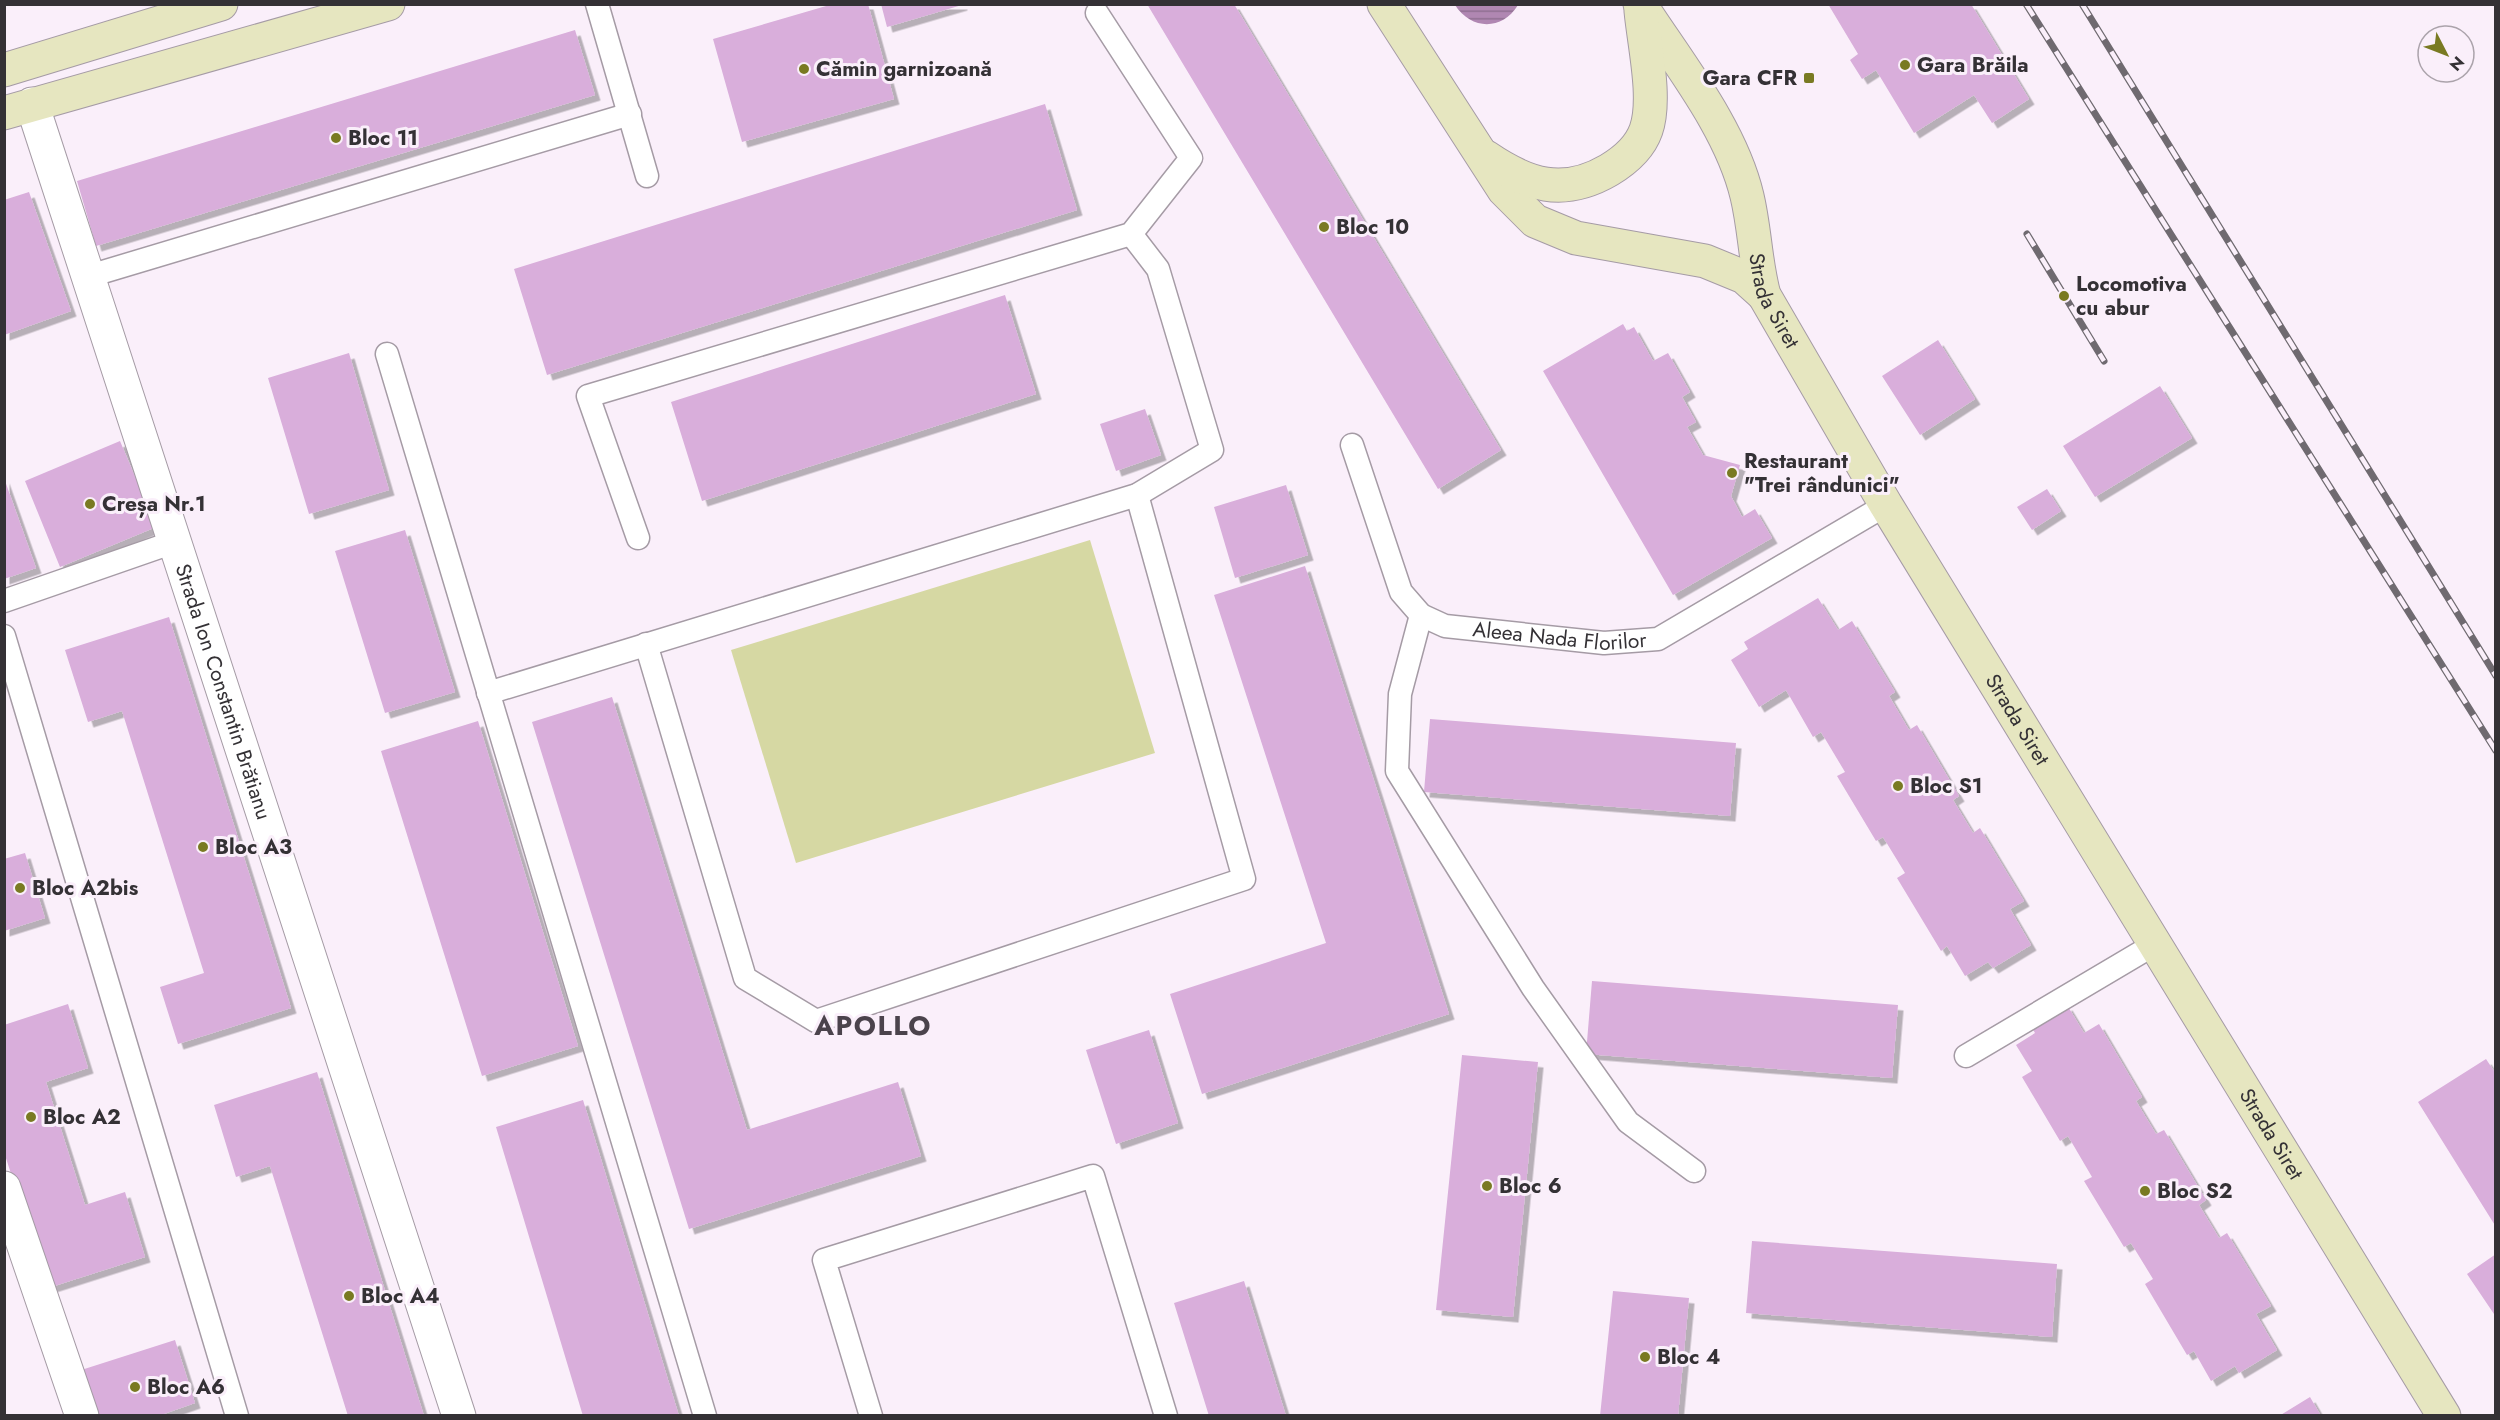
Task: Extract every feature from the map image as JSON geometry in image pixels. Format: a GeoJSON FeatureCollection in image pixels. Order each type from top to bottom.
{"type":"FeatureCollection","features":[{"type":"Feature","properties":{"kind":"street"},"geometry":{"type":"LineString","coordinates":[[4,70],[221,4]]}},
{"type":"Feature","properties":{"kind":"street"},"geometry":{"type":"LineString","coordinates":[[18,109],[388,4]]}},
{"type":"Feature","properties":{"kind":"street"},"geometry":{"type":"LineString","coordinates":[[1384,4],[1504,190],[1535,221],[1576,238],[1705,261],[1744,277],[1764,295]]}},
{"type":"Feature","properties":{"kind":"street","name":"Strada Siret"},"geometry":{"type":"LineString","coordinates":[[1479,152],[1510,173],[1552,185],[1575,184],[1598,176],[1618,164],[1635,149],[1646,130],[1649,110],[1640,4]]}},
{"type":"Feature","properties":{"kind":"street","name":"Strada Siret"},"geometry":{"type":"LineString","coordinates":[[1640,4],[1721,130],[1736,162],[1747,195],[1756,268],[1764,295],[1886,505],[2444,1416]]}},
{"type":"Feature","properties":{"kind":"street","name":"Strada Ion Constantin Brătianu"},"geometry":{"type":"LineString","coordinates":[[18,109],[87,277],[459,1416]]}},
{"type":"Feature","properties":{"kind":"street"},"geometry":{"type":"LineString","coordinates":[[4,1188],[82,1416]]}},
{"type":"Feature","properties":{"kind":"lane"},"geometry":{"type":"LineString","coordinates":[[597,4],[647,176]]}},
{"type":"Feature","properties":{"kind":"lane"},"geometry":{"type":"LineString","coordinates":[[638,538],[588,396],[1131,234],[1191,158],[1097,13]]}},
{"type":"Feature","properties":{"kind":"lane"},"geometry":{"type":"LineString","coordinates":[[87,277],[630,114]]}},
{"type":"Feature","properties":{"kind":"lane"},"geometry":{"type":"LineString","coordinates":[[488,693],[1137,495],[1212,450],[1158,269],[1131,234]]}},
{"type":"Feature","properties":{"kind":"lane"},"geometry":{"type":"LineString","coordinates":[[387,354],[705,1416]]}},
{"type":"Feature","properties":{"kind":"lane","name":"Aleea Nada Florilor"},"geometry":{"type":"LineString","coordinates":[[1352,445],[1401,592],[1421,615],[1445,626],[1604,643],[1658,639],[1886,505]]}},
{"type":"Feature","properties":{"kind":"lane"},"geometry":{"type":"LineString","coordinates":[[646,645],[745,978],[816,1021],[1245,879],[1137,495]]}},
{"type":"Feature","properties":{"kind":"lane"},"geometry":{"type":"LineString","coordinates":[[4,601],[174,542]]}},
{"type":"Feature","properties":{"kind":"lane"},"geometry":{"type":"LineString","coordinates":[[1421,615],[1400,694],[1397,771],[1533,988],[1629,1122],[1694,1171]]}},
{"type":"Feature","properties":{"kind":"lane"},"geometry":{"type":"LineString","coordinates":[[4,636],[237,1416]]}},
{"type":"Feature","properties":{"kind":"lane"},"geometry":{"type":"LineString","coordinates":[[1966,1056],[2155,944]]}},
{"type":"Feature","properties":{"kind":"lane"},"geometry":{"type":"LineString","coordinates":[[872,1416],[824,1260],[1093,1176],[1166,1416]]}},
{"type":"Feature","properties":{"kind":"green space"},"geometry":{"type":"Polygon","coordinates":[[[1090,540],[1155,753],[796,863],[731,650],[1090,540]]]}},
{"type":"Feature","properties":{"kind":"shaded area"},"geometry":{"type":"Polygon","coordinates":[[[1455,5],[1518,5],[1504,19],[1486,24],[1469,19],[1455,5]]]}},
{"type":"Feature","properties":{"kind":"building","name":"Cămin garnizoană"},"geometry":{"type":"Polygon","coordinates":[[[833,4],[868,4],[894,99],[742,142],[713,39],[833,4]]]}},
{"type":"Feature","properties":{"kind":"building"},"geometry":{"type":"Polygon","coordinates":[[[881,4],[962,4],[962,5],[887,27],[881,4]]]}},
{"type":"Feature","properties":{"kind":"building","name":"Bloc 10"},"geometry":{"type":"Polygon","coordinates":[[[1147,4],[1234,4],[1501,450],[1438,489],[1147,4]]]}},
{"type":"Feature","properties":{"kind":"building","name":"Gara Brăila"},"geometry":{"type":"Polygon","coordinates":[[[1828,4],[1971,4],[2029,99],[1992,123],[1974,95],[1914,133],[1876,70],[1862,79],[1850,60],[1858,54],[1828,4]]]}},
{"type":"Feature","properties":{"kind":"building","name":"Bloc 11"},"geometry":{"type":"Polygon","coordinates":[[[575,30],[595,95],[96,246],[77,181],[575,30]]]}},
{"type":"Feature","properties":{"kind":"building"},"geometry":{"type":"Polygon","coordinates":[[[1045,104],[1077,210],[547,375],[514,269],[1045,104]]]}},
{"type":"Feature","properties":{"kind":"building"},"geometry":{"type":"Polygon","coordinates":[[[29,192],[71,311],[4,335],[4,200],[29,192]]]}},
{"type":"Feature","properties":{"kind":"building"},"geometry":{"type":"Polygon","coordinates":[[[1005,295],[1036,394],[702,501],[671,402],[1005,295]]]}},
{"type":"Feature","properties":{"kind":"building"},"geometry":{"type":"Polygon","coordinates":[[[1623,324],[1627,331],[1634,327],[1653,361],[1668,353],[1690,392],[1682,397],[1696,422],[1687,427],[1703,455],[1740,465],[1731,496],[1742,517],[1755,509],[1772,538],[1673,595],[1543,371],[1623,324]]]}},
{"type":"Feature","properties":{"kind":"building"},"geometry":{"type":"Polygon","coordinates":[[[1938,340],[1975,399],[1920,435],[1882,376],[1938,340]]]}},
{"type":"Feature","properties":{"kind":"building"},"geometry":{"type":"Polygon","coordinates":[[[349,353],[389,490],[309,514],[268,378],[349,353]]]}},
{"type":"Feature","properties":{"kind":"building"},"geometry":{"type":"Polygon","coordinates":[[[2160,386],[2192,438],[2095,497],[2063,446],[2160,386]]]}},
{"type":"Feature","properties":{"kind":"building"},"geometry":{"type":"Polygon","coordinates":[[[1145,409],[1161,455],[1116,471],[1100,424],[1145,409]]]}},
{"type":"Feature","properties":{"kind":"building","name":"Creșa Nr.1"},"geometry":{"type":"Polygon","coordinates":[[[120,441],[156,527],[60,567],[25,481],[120,441]]]}},
{"type":"Feature","properties":{"kind":"building"},"geometry":{"type":"Polygon","coordinates":[[[4,478],[36,568],[4,579],[4,478]]]}},
{"type":"Feature","properties":{"kind":"building"},"geometry":{"type":"Polygon","coordinates":[[[1286,485],[1308,555],[1235,578],[1214,507],[1286,485]]]}},
{"type":"Feature","properties":{"kind":"building"},"geometry":{"type":"Polygon","coordinates":[[[2047,489],[2061,511],[2032,530],[2017,507],[2047,489]]]}},
{"type":"Feature","properties":{"kind":"building"},"geometry":{"type":"Polygon","coordinates":[[[405,530],[455,692],[385,713],[335,551],[405,530]]]}},
{"type":"Feature","properties":{"kind":"building"},"geometry":{"type":"Polygon","coordinates":[[[1305,566],[1449,1014],[1202,1094],[1170,994],[1326,943],[1214,595],[1305,566]]]}},
{"type":"Feature","properties":{"kind":"building","name":"Bloc S1"},"geometry":{"type":"Polygon","coordinates":[[[1818,598],[1838,630],[1852,621],[1895,692],[1889,696],[1909,730],[1917,725],[1959,796],[1953,800],[1973,833],[1980,828],[2024,901],[2010,909],[2031,945],[1993,968],[1988,962],[1965,976],[1947,946],[1941,951],[1897,878],[1905,873],[1883,837],[1876,841],[1837,776],[1845,772],[1821,732],[1813,737],[1786,690],[1759,707],[1731,660],[1748,649],[1744,642],[1818,598]]]}},
{"type":"Feature","properties":{"kind":"building","name":"Bloc A3"},"geometry":{"type":"Polygon","coordinates":[[[169,617],[291,1008],[178,1044],[160,987],[204,973],[122,711],[88,722],[65,650],[169,617]]]}},
{"type":"Feature","properties":{"kind":"building"},"geometry":{"type":"Polygon","coordinates":[[[612,697],[747,1130],[898,1082],[921,1156],[689,1229],[532,722],[612,697]]]}},
{"type":"Feature","properties":{"kind":"building"},"geometry":{"type":"Polygon","coordinates":[[[1430,719],[1736,743],[1730,816],[1424,792],[1430,719]]]}},
{"type":"Feature","properties":{"kind":"building"},"geometry":{"type":"Polygon","coordinates":[[[478,721],[578,1046],[482,1076],[381,751],[478,721]]]}},
{"type":"Feature","properties":{"kind":"building","name":"Bloc A2bis"},"geometry":{"type":"Polygon","coordinates":[[[25,853],[45,918],[4,931],[4,859],[25,853]]]}},
{"type":"Feature","properties":{"kind":"building"},"geometry":{"type":"Polygon","coordinates":[[[1592,981],[1898,1005],[1892,1078],[1586,1054],[1592,981]]]}},
{"type":"Feature","properties":{"kind":"building","name":"Bloc A2"},"geometry":{"type":"Polygon","coordinates":[[[68,1004],[88,1068],[46,1082],[85,1205],[125,1192],[145,1257],[48,1288],[4,1152],[4,1025],[68,1004]]]}},
{"type":"Feature","properties":{"kind":"building","name":"Bloc S2"},"geometry":{"type":"Polygon","coordinates":[[[2067,1005],[2084,1033],[2099,1024],[2142,1097],[2136,1101],[2156,1134],[2164,1130],[2206,1200],[2199,1205],[2219,1238],[2227,1233],[2271,1306],[2256,1314],[2277,1350],[2239,1373],[2235,1366],[2211,1381],[2194,1351],[2187,1355],[2145,1284],[2153,1279],[2131,1243],[2124,1247],[2084,1181],[2092,1177],[2068,1136],[2060,1141],[2022,1077],[2032,1071],[2016,1045],[2035,1033],[2031,1026],[2067,1005]]]}},
{"type":"Feature","properties":{"kind":"building"},"geometry":{"type":"Polygon","coordinates":[[[1149,1030],[1178,1123],[1116,1144],[1086,1050],[1149,1030]]]}},
{"type":"Feature","properties":{"kind":"building","name":"Bloc 6"},"geometry":{"type":"Polygon","coordinates":[[[1462,1055],[1538,1062],[1513,1317],[1436,1310],[1462,1055]]]}},
{"type":"Feature","properties":{"kind":"building"},"geometry":{"type":"Polygon","coordinates":[[[2486,1059],[2496,1074],[2496,1227],[2418,1102],[2486,1059]]]}},
{"type":"Feature","properties":{"kind":"building","name":"Bloc A4"},"geometry":{"type":"Polygon","coordinates":[[[317,1072],[424,1416],[348,1416],[270,1166],[236,1177],[214,1105],[317,1072]]]}},
{"type":"Feature","properties":{"kind":"building"},"geometry":{"type":"Polygon","coordinates":[[[583,1100],[679,1416],[583,1416],[496,1127],[583,1100]]]}},
{"type":"Feature","properties":{"kind":"building"},"geometry":{"type":"Polygon","coordinates":[[[1752,1241],[2057,1264],[2052,1337],[1746,1313],[1752,1241]]]}},
{"type":"Feature","properties":{"kind":"building"},"geometry":{"type":"Polygon","coordinates":[[[2496,1254],[2496,1317],[2467,1274],[2496,1254]]]}},
{"type":"Feature","properties":{"kind":"building"},"geometry":{"type":"Polygon","coordinates":[[[1244,1281],[1286,1416],[1209,1416],[1174,1303],[1244,1281]]]}},
{"type":"Feature","properties":{"kind":"building","name":"Bloc 4"},"geometry":{"type":"Polygon","coordinates":[[[1613,1291],[1689,1298],[1678,1416],[1600,1416],[1613,1291]]]}},
{"type":"Feature","properties":{"kind":"building","name":"Bloc A6"},"geometry":{"type":"Polygon","coordinates":[[[175,1340],[195,1403],[158,1416],[89,1416],[75,1372],[175,1340]]]}},
{"type":"Feature","properties":{"kind":"building"},"geometry":{"type":"Polygon","coordinates":[[[2310,1397],[2321,1416],[2279,1416],[2310,1397]]]}},
{"type":"Feature","properties":{"kind":"railway"},"geometry":{"type":"LineString","coordinates":[[2026,4],[2496,751]]}},
{"type":"Feature","properties":{"kind":"railway"},"geometry":{"type":"LineString","coordinates":[[2082,4],[2496,676]]}},
{"type":"Feature","properties":{"kind":"railway"},"geometry":{"type":"LineString","coordinates":[[2027,234],[2104,361]]}},
{"type":"Feature","properties":{"kind":"place","name":"Gara Brăila"},"geometry":{"type":"Point","coordinates":[1905,65]}},
{"type":"Feature","properties":{"kind":"place","name":"Cămin garnizoană"},"geometry":{"type":"Point","coordinates":[804,69]}},
{"type":"Feature","properties":{"kind":"place","name":"Gara CFR"},"geometry":{"type":"Point","coordinates":[1809,78]}},
{"type":"Feature","properties":{"kind":"place","name":"Bloc 11"},"geometry":{"type":"Point","coordinates":[336,138]}},
{"type":"Feature","properties":{"kind":"place","name":"Bloc 10"},"geometry":{"type":"Point","coordinates":[1324,227]}},
{"type":"Feature","properties":{"kind":"place","name":"Locomotiva cu abur"},"geometry":{"type":"Point","coordinates":[2064,296]}},
{"type":"Feature","properties":{"kind":"place","name":"Restaurant \"Trei rândunici\""},"geometry":{"type":"Point","coordinates":[1732,473]}},
{"type":"Feature","properties":{"kind":"place","name":"Creșa Nr.1"},"geometry":{"type":"Point","coordinates":[90,504]}},
{"type":"Feature","properties":{"kind":"place","name":"Bloc S1"},"geometry":{"type":"Point","coordinates":[1898,786]}},
{"type":"Feature","properties":{"kind":"place","name":"Bloc A3"},"geometry":{"type":"Point","coordinates":[203,847]}},
{"type":"Feature","properties":{"kind":"place","name":"Bloc A2bis"},"geometry":{"type":"Point","coordinates":[20,888]}},
{"type":"Feature","properties":{"kind":"place","name":"Bloc A2"},"geometry":{"type":"Point","coordinates":[31,1117]}},
{"type":"Feature","properties":{"kind":"place","name":"Bloc 6"},"geometry":{"type":"Point","coordinates":[1487,1186]}},
{"type":"Feature","properties":{"kind":"place","name":"Bloc S2"},"geometry":{"type":"Point","coordinates":[2145,1191]}},
{"type":"Feature","properties":{"kind":"place","name":"Bloc A4"},"geometry":{"type":"Point","coordinates":[349,1296]}},
{"type":"Feature","properties":{"kind":"place","name":"Bloc 4"},"geometry":{"type":"Point","coordinates":[1645,1357]}},
{"type":"Feature","properties":{"kind":"place","name":"Bloc A6"},"geometry":{"type":"Point","coordinates":[135,1387]}},
{"type":"Feature","properties":{"kind":"district","name":"APOLLO"},"geometry":{"type":"Point","coordinates":[873,1025]}}]}
